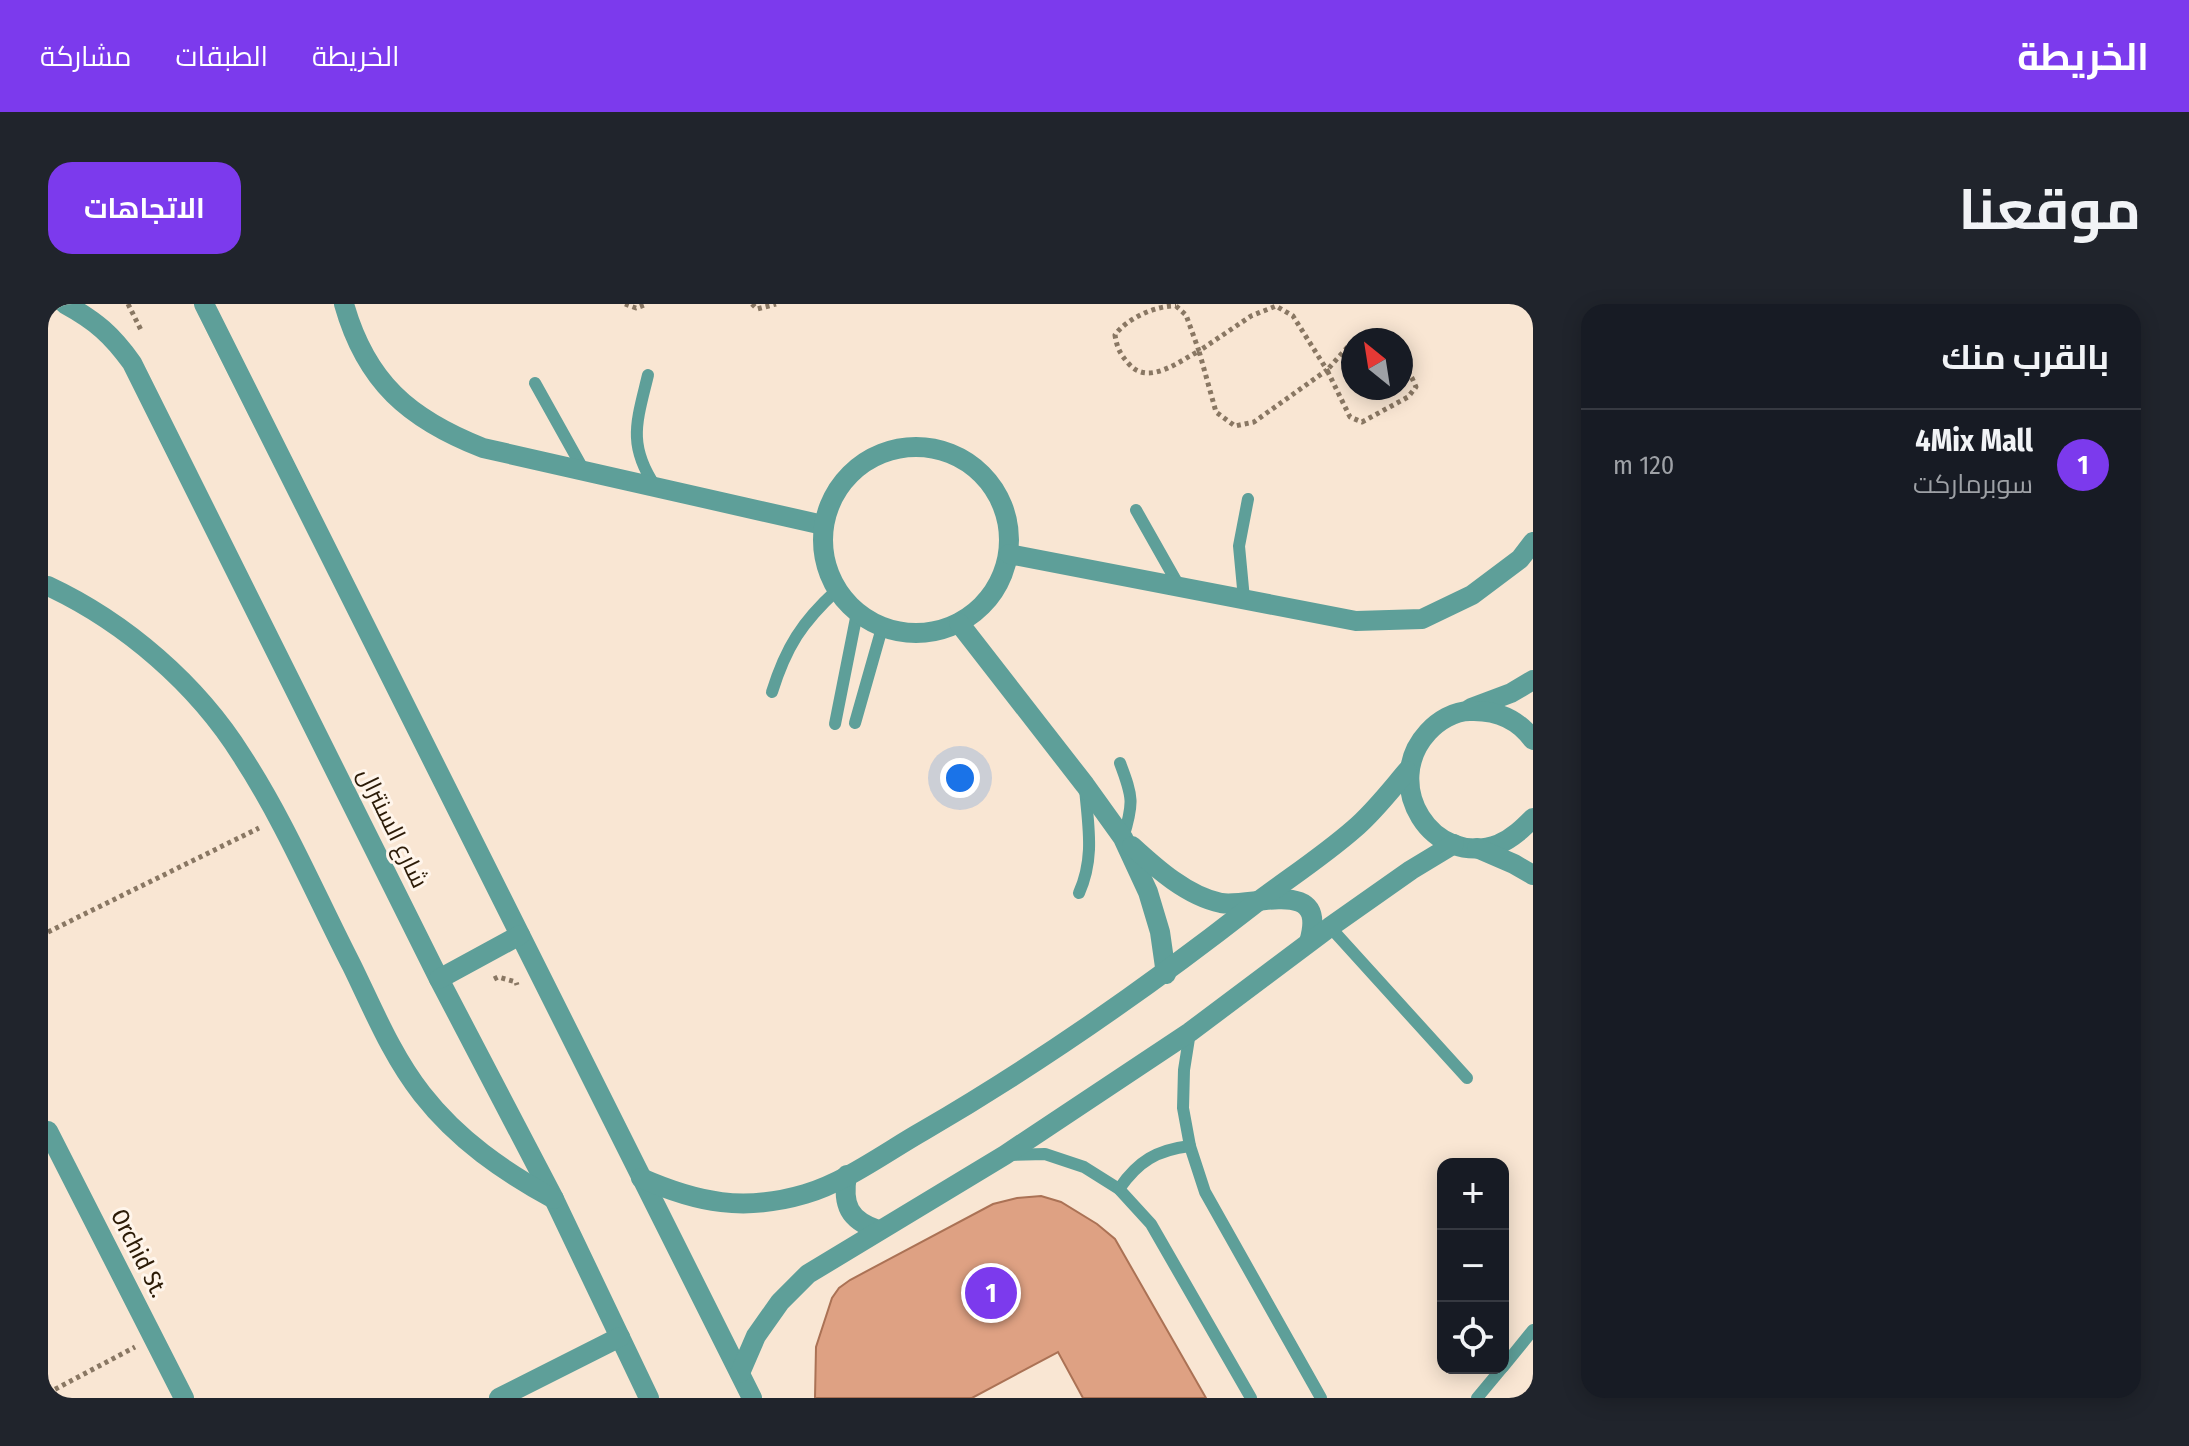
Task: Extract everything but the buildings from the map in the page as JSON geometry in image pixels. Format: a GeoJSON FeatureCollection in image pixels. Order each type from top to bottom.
{"type":"FeatureCollection","features":[{"type":"Feature","properties":{"kind":"street","name":"شارع السنترال"},"geometry":{"type":"LineString","coordinates":[[65,304],[89,317],[113,337],[132,363],[439,979],[554,1199],[649,1398]]}},
{"type":"Feature","properties":{"kind":"street"},"geometry":{"type":"LineString","coordinates":[[204,304],[752,1398]]}},
{"type":"Feature","properties":{"kind":"street"},"geometry":{"type":"LineString","coordinates":[[344,304],[358,345],[380,380],[409,410],[444,433],[483,448],[823,525]]}},
{"type":"Feature","properties":{"kind":"street"},"geometry":{"type":"LineString","coordinates":[[931,447],[959,456],[991,485],[1009,524],[1009,554],[1003,575],[977,611],[959,623],[934,632],[908,633],[882,628],[857,613],[837,590],[824,559],[823,525],[833,497],[850,474],[874,456],[901,448],[931,447]]}},
{"type":"Feature","properties":{"kind":"street"},"geometry":{"type":"LineString","coordinates":[[1009,554],[1356,621],[1422,619],[1472,595],[1520,559],[1533,542]]}},
{"type":"Feature","properties":{"kind":"street"},"geometry":{"type":"LineString","coordinates":[[48,586],[133,638],[194,692],[242,755],[278,819],[390,1044],[421,1093],[470,1144],[504,1171],[554,1199]]}},
{"type":"Feature","properties":{"kind":"street"},"geometry":{"type":"LineString","coordinates":[[959,623],[1123,838],[1148,892],[1160,932],[1166,974]]}},
{"type":"Feature","properties":{"kind":"street"},"geometry":{"type":"LineString","coordinates":[[641,1178],[681,1195],[723,1203],[766,1203],[808,1193],[847,1175],[1010,1078],[1166,974],[1356,828],[1407,771],[1417,744],[1437,722],[1511,693],[1533,680]]}},
{"type":"Feature","properties":{"kind":"street"},"geometry":{"type":"LineString","coordinates":[[1464,711],[1486,710],[1507,717],[1525,729],[1533,740]]}},
{"type":"Feature","properties":{"kind":"street"},"geometry":{"type":"LineString","coordinates":[[1407,771],[1411,802],[1428,828],[1454,844],[1477,848],[1533,875]]}},
{"type":"Feature","properties":{"kind":"street"},"geometry":{"type":"LineString","coordinates":[[1477,848],[1499,844],[1518,833],[1533,818]]}},
{"type":"Feature","properties":{"kind":"street"},"geometry":{"type":"LineString","coordinates":[[1123,838],[1169,877],[1221,903],[1256,903],[1292,898],[1308,909],[1314,926],[1309,942]]}},
{"type":"Feature","properties":{"kind":"street"},"geometry":{"type":"LineString","coordinates":[[740,1373],[756,1336],[780,1302],[808,1274],[1005,1155],[1190,1032],[1330,927],[1454,844]]}},
{"type":"Feature","properties":{"kind":"street"},"geometry":{"type":"LineString","coordinates":[[439,979],[520,935]]}},
{"type":"Feature","properties":{"kind":"street","name":"Orchid St."},"geometry":{"type":"LineString","coordinates":[[48,1131],[184,1398]]}},
{"type":"Feature","properties":{"kind":"street"},"geometry":{"type":"LineString","coordinates":[[847,1175],[844,1193],[849,1211],[861,1224],[878,1230]]}},
{"type":"Feature","properties":{"kind":"street"},"geometry":{"type":"LineString","coordinates":[[499,1398],[620,1337]]}},
{"type":"Feature","properties":{"kind":"lane"},"geometry":{"type":"LineString","coordinates":[[648,375],[637,420],[636,443],[642,467],[655,486]]}},
{"type":"Feature","properties":{"kind":"lane"},"geometry":{"type":"LineString","coordinates":[[535,383],[583,469]]}},
{"type":"Feature","properties":{"kind":"lane"},"geometry":{"type":"LineString","coordinates":[[1244,599],[1239,546],[1248,499]]}},
{"type":"Feature","properties":{"kind":"lane"},"geometry":{"type":"LineString","coordinates":[[1136,510],[1179,586]]}},
{"type":"Feature","properties":{"kind":"lane"},"geometry":{"type":"LineString","coordinates":[[772,692],[781,662],[795,635],[814,610],[837,590]]}},
{"type":"Feature","properties":{"kind":"lane"},"geometry":{"type":"LineString","coordinates":[[835,724],[857,613]]}},
{"type":"Feature","properties":{"kind":"lane"},"geometry":{"type":"LineString","coordinates":[[855,723],[882,628]]}},
{"type":"Feature","properties":{"kind":"lane"},"geometry":{"type":"LineString","coordinates":[[1120,763],[1132,799],[1132,811],[1123,838]]}},
{"type":"Feature","properties":{"kind":"lane"},"geometry":{"type":"LineString","coordinates":[[1079,893],[1088,874],[1091,854],[1085,785]]}},
{"type":"Feature","properties":{"kind":"lane"},"geometry":{"type":"LineString","coordinates":[[1330,927],[1467,1078]]}},
{"type":"Feature","properties":{"kind":"lane"},"geometry":{"type":"LineString","coordinates":[[1190,1032],[1184,1070],[1183,1108],[1190,1146],[1205,1192],[1321,1398]]}},
{"type":"Feature","properties":{"kind":"lane"},"geometry":{"type":"LineString","coordinates":[[1119,1189],[1131,1171],[1148,1157],[1168,1149],[1190,1146]]}},
{"type":"Feature","properties":{"kind":"lane"},"geometry":{"type":"LineString","coordinates":[[1005,1155],[1045,1154],[1084,1167],[1119,1189],[1151,1224],[1251,1398]]}},
{"type":"Feature","properties":{"kind":"lane"},"geometry":{"type":"LineString","coordinates":[[1509,1359],[1533,1330]]}},
{"type":"Feature","properties":{"kind":"lane"},"geometry":{"type":"LineString","coordinates":[[1477,1398],[1496,1374]]}},
{"type":"Feature","properties":{"kind":"path"},"geometry":{"type":"LineString","coordinates":[[128,304],[142,332]]}},
{"type":"Feature","properties":{"kind":"path"},"geometry":{"type":"LineString","coordinates":[[625,304],[636,308],[647,304]]}},
{"type":"Feature","properties":{"kind":"path"},"geometry":{"type":"LineString","coordinates":[[752,304],[757,309],[776,304]]}},
{"type":"Feature","properties":{"kind":"path"},"geometry":{"type":"LineString","coordinates":[[1341,355],[1327,370],[1254,422],[1235,426],[1216,412],[1199,351],[1186,315],[1176,306],[1166,305],[1122,325],[1115,335],[1117,350],[1136,372],[1149,375],[1199,351],[1251,316],[1276,305],[1293,316],[1327,370],[1341,399]]}},
{"type":"Feature","properties":{"kind":"path"},"geometry":{"type":"LineString","coordinates":[[1342,400],[1350,417],[1362,422],[1402,400]]}},
{"type":"Feature","properties":{"kind":"path"},"geometry":{"type":"LineString","coordinates":[[48,932],[278,819]]}},
{"type":"Feature","properties":{"kind":"path"},"geometry":{"type":"LineString","coordinates":[[489,981],[498,977],[516,982],[522,994]]}},
{"type":"Feature","properties":{"kind":"path"},"geometry":{"type":"LineString","coordinates":[[48,1393],[154,1337]]}},
{"type":"Feature","properties":{"kind":"place","name":"4Mix Mall"},"geometry":{"type":"Point","coordinates":[991,1293]}}]}
